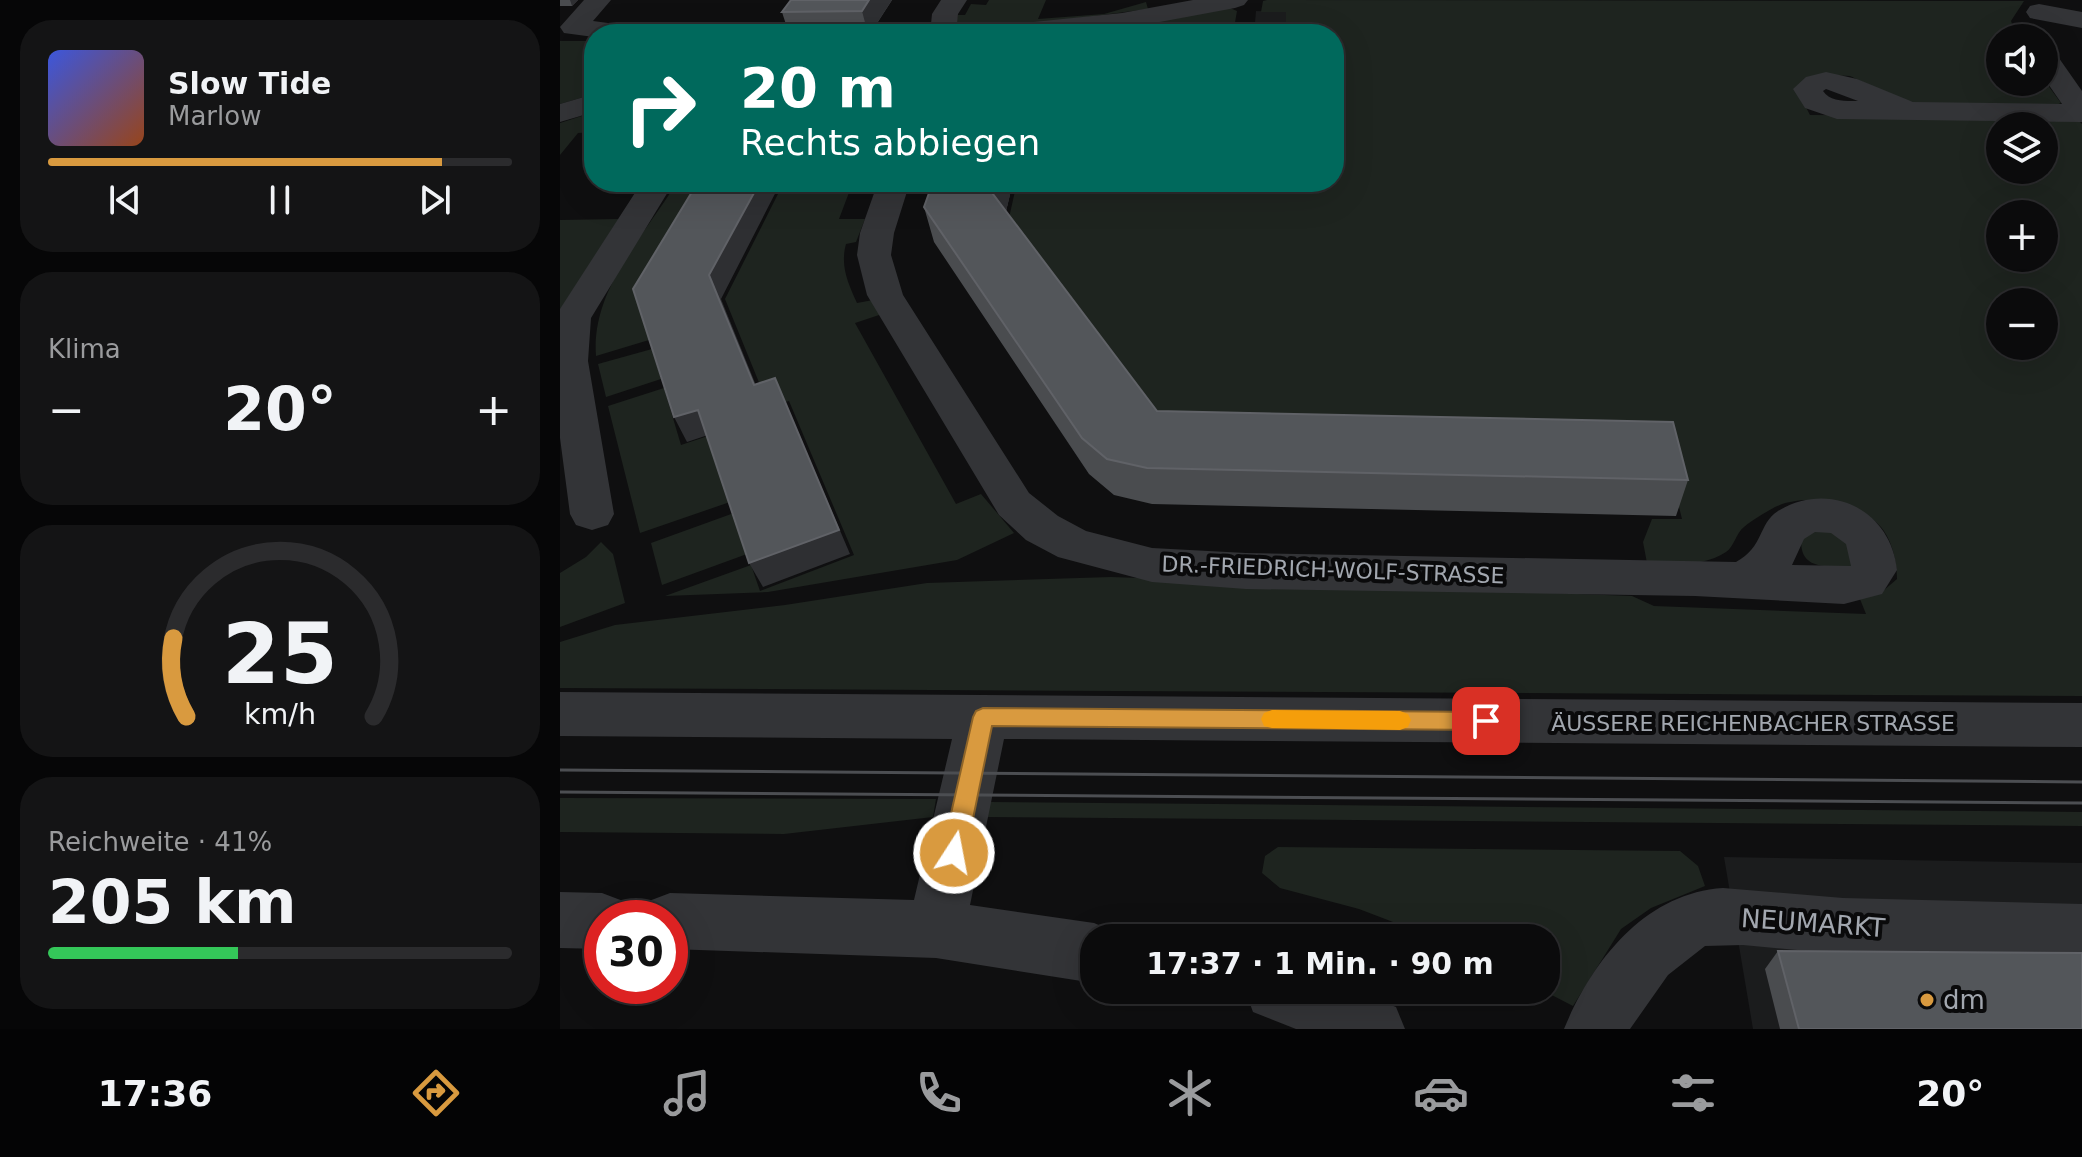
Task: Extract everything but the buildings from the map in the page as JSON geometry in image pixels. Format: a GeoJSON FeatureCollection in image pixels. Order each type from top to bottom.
{"type":"FeatureCollection","features":[{"type":"Feature","properties":{"kind":"street"},"geometry":{"type":"LineString","coordinates":[[944,24],[945,14],[954,0]]}},
{"type":"Feature","properties":{"kind":"street"},"geometry":{"type":"LineString","coordinates":[[1092,24],[1235,0]]}},
{"type":"Feature","properties":{"kind":"street"},"geometry":{"type":"LineString","coordinates":[[560,3],[596,2]]}},
{"type":"Feature","properties":{"kind":"street"},"geometry":{"type":"LineString","coordinates":[[567,29],[596,2]]}},
{"type":"Feature","properties":{"kind":"street"},"geometry":{"type":"LineString","coordinates":[[2040,17],[2082,20]]}},
{"type":"Feature","properties":{"kind":"street"},"geometry":{"type":"LineString","coordinates":[[2058,77],[2082,112]]}},
{"type":"Feature","properties":{"kind":"street"},"geometry":{"type":"LineString","coordinates":[[560,113],[584,106]]}},
{"type":"Feature","properties":{"kind":"street"},"geometry":{"type":"LineString","coordinates":[[1918,112],[2082,112]]}},
{"type":"Feature","properties":{"kind":"street"},"geometry":{"type":"LineString","coordinates":[[592,514],[569,361],[573,318],[652,192]]}},
{"type":"Feature","properties":{"kind":"street","name":"DR.-FRIEDRICH-WOLF-STRASSE"},"geometry":{"type":"LineString","coordinates":[[891,192],[877,233],[874,255],[885,295],[1014,504],[1042,528],[1074,545],[1152,565],[1246,571],[1743,580]]}},
{"type":"Feature","properties":{"kind":"street","name":"ÄUSSERE REICHENBACHER STRASSE"},"geometry":{"type":"LineString","coordinates":[[560,714],[2082,725]]}},
{"type":"Feature","properties":{"kind":"street"},"geometry":{"type":"LineString","coordinates":[[936,929],[983,717]]}},
{"type":"Feature","properties":{"kind":"street","name":"NEUMARKT"},"geometry":{"type":"LineString","coordinates":[[1595,1029],[1636,964],[1663,939],[1693,920],[1722,916],[1843,927],[2082,933]]}},
{"type":"Feature","properties":{"kind":"street"},"geometry":{"type":"LineString","coordinates":[[560,920],[584,921]]}},
{"type":"Feature","properties":{"kind":"street"},"geometry":{"type":"LineString","coordinates":[[688,922],[936,929],[1080,951]]}},
{"type":"Feature","properties":{"kind":"street"},"geometry":{"type":"LineString","coordinates":[[1311,1004],[1374,1029]]}},
{"type":"Feature","properties":{"kind":"shaded area"},"geometry":{"type":"Polygon","coordinates":[[[989,0],[1046,0],[1038,19],[1104,14],[1146,2],[1148,9],[1041,23],[955,24],[958,15],[965,15],[971,4],[986,5],[989,0]]]}},
{"type":"Feature","properties":{"kind":"shaded area"},"geometry":{"type":"Polygon","coordinates":[[[1263,1],[2024,1],[2012,24],[1986,24],[1986,96],[2056,96],[2061,103],[2051,107],[1942,109],[1900,99],[1850,76],[1830,75],[1796,88],[1810,115],[1986,116],[1986,184],[2058,184],[2058,117],[2077,119],[2082,124],[2082,696],[560,688],[560,642],[615,625],[785,605],[927,583],[1111,577],[1632,596],[1654,606],[1866,614],[1860,599],[1883,591],[1897,579],[1892,548],[1875,521],[1834,502],[1802,500],[1775,507],[1744,527],[1726,552],[1708,560],[1688,564],[1647,563],[1643,542],[1652,519],[1682,519],[1666,454],[1165,444],[1007,227],[1015,192],[1344,192],[1344,24],[1286,24],[1286,12],[1261,12],[1263,1]]]}},
{"type":"Feature","properties":{"kind":"shaded area"},"geometry":{"type":"Polygon","coordinates":[[[1230,8],[1237,11],[1235,24],[1132,24],[1230,8]]]}},
{"type":"Feature","properties":{"kind":"shaded area"},"geometry":{"type":"Polygon","coordinates":[[[1256,11],[1286,12],[1286,24],[1255,24],[1256,11]]]}},
{"type":"Feature","properties":{"kind":"shaded area"},"geometry":{"type":"Polygon","coordinates":[[[560,41],[584,41],[584,97],[560,104],[560,41]]]}},
{"type":"Feature","properties":{"kind":"shaded area"},"geometry":{"type":"Polygon","coordinates":[[[584,115],[584,133],[578,133],[560,155],[560,123],[584,115]]]}},
{"type":"Feature","properties":{"kind":"shaded area"},"geometry":{"type":"Polygon","coordinates":[[[671,192],[713,192],[647,305],[645,327],[649,340],[596,356],[601,310],[634,246],[671,192]]]}},
{"type":"Feature","properties":{"kind":"shaded area"},"geometry":{"type":"Polygon","coordinates":[[[779,192],[849,192],[839,219],[865,219],[856,242],[846,244],[846,274],[857,303],[873,300],[882,314],[855,323],[956,504],[981,494],[1014,533],[957,560],[768,592],[665,596],[751,565],[760,591],[854,555],[789,401],[769,407],[725,299],[779,192]]]}},
{"type":"Feature","properties":{"kind":"shaded area"},"geometry":{"type":"Polygon","coordinates":[[[619,219],[560,310],[560,220],[619,219]]]}},
{"type":"Feature","properties":{"kind":"shaded area"},"geometry":{"type":"Polygon","coordinates":[[[652,349],[661,379],[606,397],[598,364],[652,349]]]}},
{"type":"Feature","properties":{"kind":"shaded area"},"geometry":{"type":"Polygon","coordinates":[[[664,388],[681,445],[708,436],[730,502],[640,533],[608,406],[664,388]]]}},
{"type":"Feature","properties":{"kind":"shaded area"},"geometry":{"type":"Polygon","coordinates":[[[734,513],[747,554],[662,585],[651,543],[734,513]]]}},
{"type":"Feature","properties":{"kind":"shaded area"},"geometry":{"type":"Polygon","coordinates":[[[1824,529],[1850,541],[1853,566],[1824,566],[1809,561],[1804,555],[1802,535],[1824,529]]]}},
{"type":"Feature","properties":{"kind":"shaded area"},"geometry":{"type":"Polygon","coordinates":[[[601,542],[613,554],[625,603],[560,627],[560,573],[586,557],[601,542]]]}},
{"type":"Feature","properties":{"kind":"shaded area"},"geometry":{"type":"Polygon","coordinates":[[[560,798],[936,799],[933,817],[784,834],[560,832],[560,798]]]}},
{"type":"Feature","properties":{"kind":"shaded area"},"geometry":{"type":"Polygon","coordinates":[[[990,802],[2082,812],[2082,826],[986,817],[990,802]]]}},
{"type":"Feature","properties":{"kind":"shaded area"},"geometry":{"type":"Polygon","coordinates":[[[1278,847],[1680,851],[1698,866],[1705,886],[1651,908],[1621,929],[1573,1006],[1560,999],[1560,924],[1398,924],[1359,909],[1280,888],[1262,873],[1265,856],[1278,847]]]}},
{"type":"Feature","properties":{"kind":"shaded area"},"geometry":{"type":"Polygon","coordinates":[[[1724,857],[2082,863],[2082,1029],[1753,1029],[1724,857]]]}},
{"type":"Feature","properties":{"kind":"tram line"},"geometry":{"type":"LineString","coordinates":[[560,770],[2082,782]]}},
{"type":"Feature","properties":{"kind":"tram line"},"geometry":{"type":"LineString","coordinates":[[560,792],[2082,803]]}},
{"type":"Feature","properties":{"kind":"slow traffic"},"geometry":{"type":"LineString","coordinates":[[1272,719],[1400,720]]}},
{"type":"Feature","properties":{"kind":"place","name":"dm"},"geometry":{"type":"Point","coordinates":[1927,1000]}},
{"type":"Feature","properties":{"kind":"route"},"geometry":{"type":"LineString","coordinates":[[954,853],[983,717],[1486,721]]}}]}
